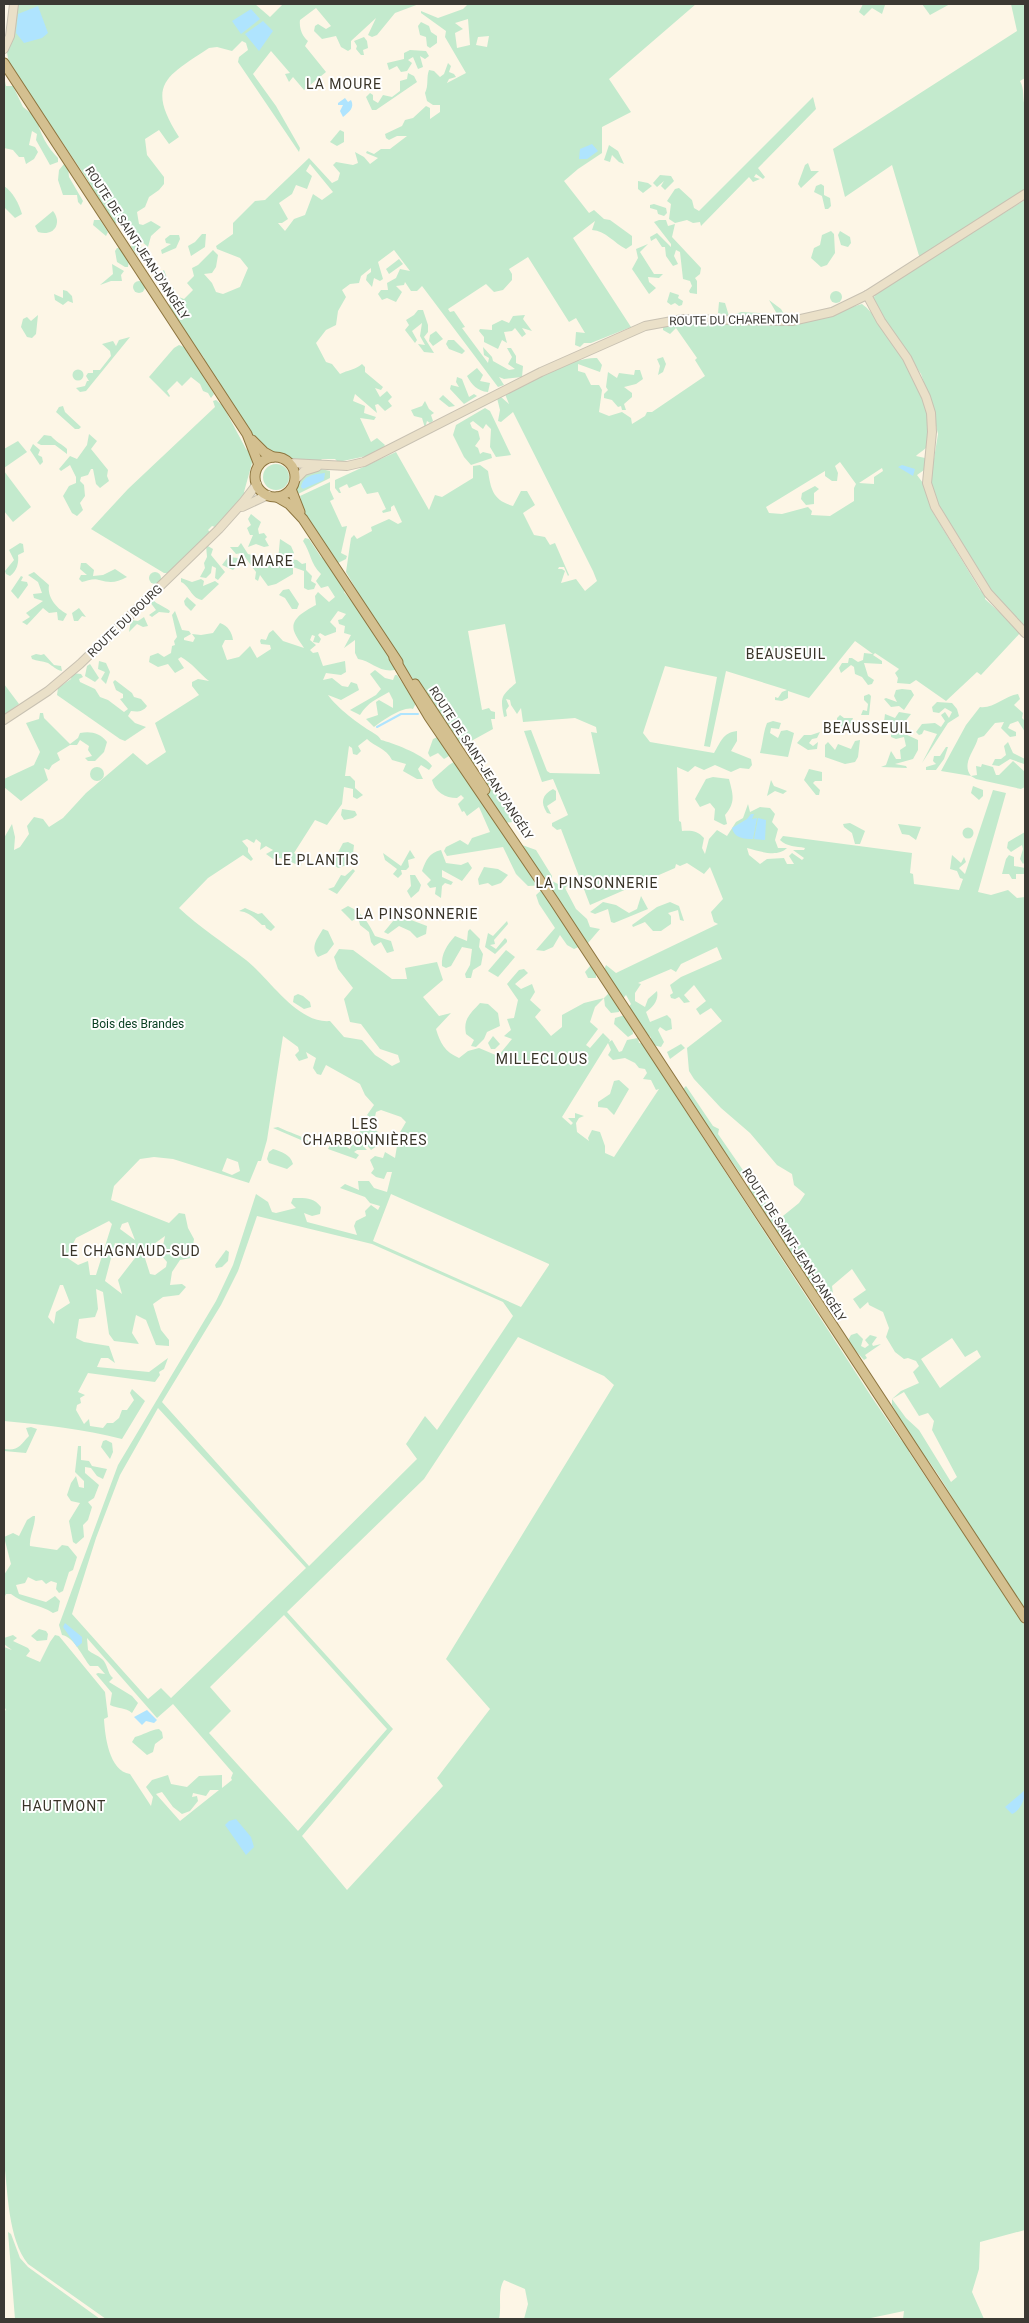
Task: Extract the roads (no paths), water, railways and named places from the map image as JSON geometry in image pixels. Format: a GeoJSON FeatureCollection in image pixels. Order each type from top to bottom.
{"type":"FeatureCollection","features":[{"type":"Feature","properties":{"kind":"main road","name":"ROUTE DE SAINT-JEAN-D'ANGÉLY"},"geometry":{"type":"LineString","coordinates":[[4,63],[248,436],[259,464]]}},
{"type":"Feature","properties":{"kind":"main road","name":"ROUTE DE SAINT-JEAN-D'ANGÉLY"},"geometry":{"type":"LineString","coordinates":[[248,436],[264,452],[273,457]]}},
{"type":"Feature","properties":{"kind":"main road"},"geometry":{"type":"LineString","coordinates":[[273,457],[279,457],[290,463],[294,468],[295,480],[291,489],[272,496],[257,484],[256,471],[259,464],[273,457]]}},
{"type":"Feature","properties":{"kind":"main road","name":"ROUTE DE SAINT-JEAN-D'ANGÉLY"},"geometry":{"type":"LineString","coordinates":[[291,489],[303,519]]}},
{"type":"Feature","properties":{"kind":"main road","name":"ROUTE DE SAINT-JEAN-D'ANGÉLY"},"geometry":{"type":"LineString","coordinates":[[272,496],[289,504],[303,519],[394,658],[429,717],[542,884],[1025,1618]]}},
{"type":"Feature","properties":{"kind":"street"},"geometry":{"type":"LineString","coordinates":[[4,49],[10,36],[14,4]]}},
{"type":"Feature","properties":{"kind":"street"},"geometry":{"type":"LineString","coordinates":[[4,35],[10,27]]}},
{"type":"Feature","properties":{"kind":"street","name":"ROUTE DU CHARENTON"},"geometry":{"type":"LineString","coordinates":[[290,463],[347,466],[377,456],[541,372],[645,326],[683,319],[792,321],[832,312],[867,295],[1025,194]]}},
{"type":"Feature","properties":{"kind":"street"},"geometry":{"type":"LineString","coordinates":[[867,295],[881,321],[907,358],[926,397],[931,413],[932,432],[926,483],[935,507],[988,594],[1025,633]]}},
{"type":"Feature","properties":{"kind":"street","name":"ROUTE DU CHARENTON"},"geometry":{"type":"LineString","coordinates":[[295,480],[304,471],[322,466]]}},
{"type":"Feature","properties":{"kind":"street","name":"ROUTE DU BOURG"},"geometry":{"type":"LineString","coordinates":[[4,720],[48,691],[80,664],[155,593],[236,510],[257,484]]}},
{"type":"Feature","properties":{"kind":"street","name":"ROUTE DU BOURG"},"geometry":{"type":"LineString","coordinates":[[236,510],[254,500],[272,496]]}},
{"type":"Feature","properties":{"kind":"water"},"geometry":{"type":"Polygon","coordinates":[[[38,6],[48,33],[42,38],[24,43],[16,33],[18,14],[38,6]]]}},
{"type":"Feature","properties":{"kind":"water"},"geometry":{"type":"Polygon","coordinates":[[[251,9],[260,19],[241,34],[232,21],[251,9]]]}},
{"type":"Feature","properties":{"kind":"water"},"geometry":{"type":"Polygon","coordinates":[[[263,21],[273,31],[259,51],[245,34],[263,21]]]}},
{"type":"Feature","properties":{"kind":"water"},"geometry":{"type":"Polygon","coordinates":[[[345,98],[348,102],[351,100],[352,105],[351,110],[343,117],[340,111],[343,105],[338,105],[338,103],[345,98]]]}},
{"type":"Feature","properties":{"kind":"water"},"geometry":{"type":"Polygon","coordinates":[[[592,144],[598,151],[587,159],[579,159],[580,149],[592,144]]]}},
{"type":"Feature","properties":{"kind":"water"},"geometry":{"type":"Polygon","coordinates":[[[902,465],[915,469],[913,476],[898,467],[902,465]]]}},
{"type":"Feature","properties":{"kind":"water"},"geometry":{"type":"Polygon","coordinates":[[[325,473],[324,480],[303,489],[301,487],[307,478],[325,473]]]}},
{"type":"Feature","properties":{"kind":"water"},"geometry":{"type":"Polygon","coordinates":[[[751,814],[754,814],[752,819],[757,818],[753,839],[737,836],[732,828],[747,819],[751,814]]]}},
{"type":"Feature","properties":{"kind":"water"},"geometry":{"type":"Polygon","coordinates":[[[758,818],[766,820],[765,840],[754,839],[758,818]]]}},
{"type":"Feature","properties":{"kind":"water"},"geometry":{"type":"Polygon","coordinates":[[[65,1623],[82,1637],[82,1643],[77,1647],[63,1627],[65,1623]]]}},
{"type":"Feature","properties":{"kind":"water"},"geometry":{"type":"Polygon","coordinates":[[[147,1710],[157,1720],[154,1723],[146,1721],[142,1725],[134,1717],[147,1710]]]}},
{"type":"Feature","properties":{"kind":"water"},"geometry":{"type":"Polygon","coordinates":[[[1025,1790],[1022,1804],[1012,1814],[1005,1807],[1025,1790]]]}},
{"type":"Feature","properties":{"kind":"water"},"geometry":{"type":"Polygon","coordinates":[[[236,1819],[251,1837],[254,1847],[246,1855],[225,1825],[229,1821],[236,1819]]]}},
{"type":"Feature","properties":{"kind":"waterway"},"geometry":{"type":"LineString","coordinates":[[377,727],[401,714],[418,714]]}},
{"type":"Feature","properties":{"kind":"district","name":"LA MOURE"},"geometry":{"type":"Point","coordinates":[344,84]}},
{"type":"Feature","properties":{"kind":"district","name":"LA MARE"},"geometry":{"type":"Point","coordinates":[261,561]}},
{"type":"Feature","properties":{"kind":"district","name":"BEAUSEUIL"},"geometry":{"type":"Point","coordinates":[786,654]}},
{"type":"Feature","properties":{"kind":"district","name":"BEAUSSEUIL"},"geometry":{"type":"Point","coordinates":[868,728]}},
{"type":"Feature","properties":{"kind":"district","name":"LE PLANTIS"},"geometry":{"type":"Point","coordinates":[317,860]}},
{"type":"Feature","properties":{"kind":"district","name":"LA PINSONNERIE"},"geometry":{"type":"Point","coordinates":[597,883]}},
{"type":"Feature","properties":{"kind":"district","name":"LA PINSONNERIE"},"geometry":{"type":"Point","coordinates":[417,914]}},
{"type":"Feature","properties":{"kind":"district","name":"MILLECLOUS"},"geometry":{"type":"Point","coordinates":[542,1059]}},
{"type":"Feature","properties":{"kind":"district","name":"LES CHARBONNIÈRES"},"geometry":{"type":"Point","coordinates":[365,1132]}},
{"type":"Feature","properties":{"kind":"district","name":"LE CHAGNAUD-SUD"},"geometry":{"type":"Point","coordinates":[131,1251]}},
{"type":"Feature","properties":{"kind":"district","name":"HAUTMONT"},"geometry":{"type":"Point","coordinates":[64,1806]}},
{"type":"Feature","properties":{"kind":"park label","name":"Bois des Brandes"},"geometry":{"type":"Point","coordinates":[138,1024]}}]}
